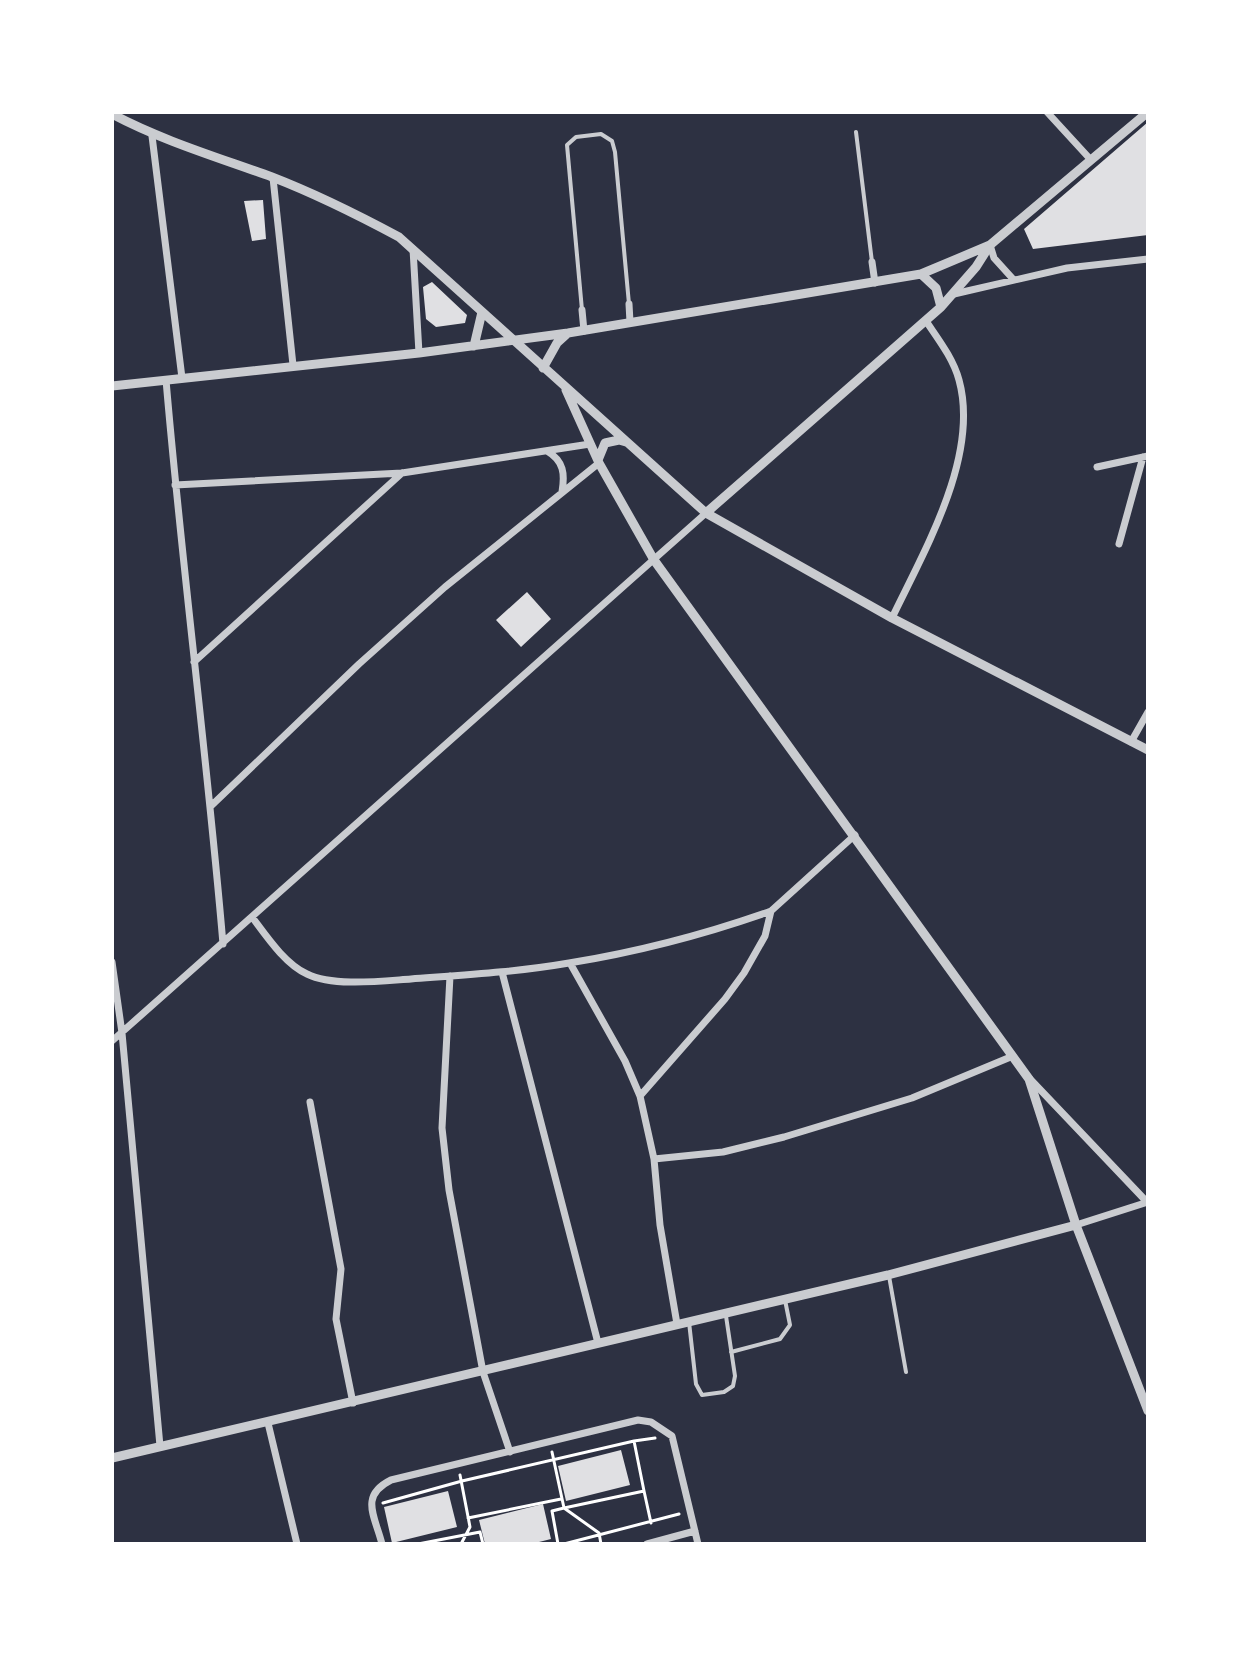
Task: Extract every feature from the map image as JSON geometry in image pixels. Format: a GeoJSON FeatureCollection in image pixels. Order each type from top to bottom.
{"type":"FeatureCollection","features":[{"type":"Feature","properties":{"kind":"street"},"geometry":{"type":"LineString","coordinates":[[1047,112],[1091,160]]}},
{"type":"Feature","properties":{"kind":"street"},"geometry":{"type":"LineString","coordinates":[[112,386],[419,353],[584,331],[921,274],[990,245],[1148,112]]}},
{"type":"Feature","properties":{"kind":"street"},"geometry":{"type":"LineString","coordinates":[[112,114],[152,136],[273,178],[354,212],[399,237],[706,513],[892,618],[1148,750]]}},
{"type":"Feature","properties":{"kind":"street"},"geometry":{"type":"LineString","coordinates":[[152,136],[182,378]]}},
{"type":"Feature","properties":{"kind":"street"},"geometry":{"type":"LineString","coordinates":[[273,178],[293,365]]}},
{"type":"Feature","properties":{"kind":"street"},"geometry":{"type":"LineString","coordinates":[[990,245],[994,258],[1013,279]]}},
{"type":"Feature","properties":{"kind":"street"},"geometry":{"type":"LineString","coordinates":[[112,1041],[926,321],[976,267],[990,245]]}},
{"type":"Feature","properties":{"kind":"street"},"geometry":{"type":"LineString","coordinates":[[413,249],[419,353]]}},
{"type":"Feature","properties":{"kind":"street"},"geometry":{"type":"LineString","coordinates":[[952,295],[1067,268],[1148,259]]}},
{"type":"Feature","properties":{"kind":"street"},"geometry":{"type":"LineString","coordinates":[[872,262],[875,283]]}},
{"type":"Feature","properties":{"kind":"street"},"geometry":{"type":"LineString","coordinates":[[921,274],[936,288],[941,307]]}},
{"type":"Feature","properties":{"kind":"street"},"geometry":{"type":"LineString","coordinates":[[629,304],[630,322]]}},
{"type":"Feature","properties":{"kind":"street"},"geometry":{"type":"LineString","coordinates":[[582,310],[584,331]]}},
{"type":"Feature","properties":{"kind":"street"},"geometry":{"type":"LineString","coordinates":[[474,346],[482,312]]}},
{"type":"Feature","properties":{"kind":"street"},"geometry":{"type":"LineString","coordinates":[[892,618],[931,536],[950,484],[962,434],[964,412],[958,378],[945,349],[926,321]]}},
{"type":"Feature","properties":{"kind":"street"},"geometry":{"type":"LineString","coordinates":[[543,368],[557,343],[568,333]]}},
{"type":"Feature","properties":{"kind":"street"},"geometry":{"type":"LineString","coordinates":[[166,380],[223,944]]}},
{"type":"Feature","properties":{"kind":"street"},"geometry":{"type":"LineString","coordinates":[[112,1458],[888,1275],[1076,1225],[1147,1202],[1029,1079],[654,560],[599,463],[565,387]]}},
{"type":"Feature","properties":{"kind":"street"},"geometry":{"type":"LineString","coordinates":[[599,463],[598,456],[605,443],[626,442]]}},
{"type":"Feature","properties":{"kind":"street"},"geometry":{"type":"LineString","coordinates":[[175,485],[402,473],[590,444]]}},
{"type":"Feature","properties":{"kind":"street"},"geometry":{"type":"LineString","coordinates":[[547,451],[561,463],[565,474],[562,492]]}},
{"type":"Feature","properties":{"kind":"street"},"geometry":{"type":"LineString","coordinates":[[1097,467],[1145,456],[1119,544]]}},
{"type":"Feature","properties":{"kind":"street"},"geometry":{"type":"LineString","coordinates":[[211,806],[434,596],[599,463]]}},
{"type":"Feature","properties":{"kind":"street"},"geometry":{"type":"LineString","coordinates":[[194,662],[402,473]]}},
{"type":"Feature","properties":{"kind":"street"},"geometry":{"type":"LineString","coordinates":[[1131,742],[1148,712]]}},
{"type":"Feature","properties":{"kind":"street"},"geometry":{"type":"LineString","coordinates":[[252,917],[275,947],[305,974],[322,979],[371,981],[450,976],[570,963],[707,932],[771,911],[855,835]]}},
{"type":"Feature","properties":{"kind":"street"},"geometry":{"type":"LineString","coordinates":[[640,1096],[744,973],[765,936],[771,911]]}},
{"type":"Feature","properties":{"kind":"street"},"geometry":{"type":"LineString","coordinates":[[112,962],[122,1033],[160,1446]]}},
{"type":"Feature","properties":{"kind":"street"},"geometry":{"type":"LineString","coordinates":[[570,963],[625,1061],[640,1096],[654,1159],[660,1225],[677,1324]]}},
{"type":"Feature","properties":{"kind":"street"},"geometry":{"type":"LineString","coordinates":[[502,972],[598,1343]]}},
{"type":"Feature","properties":{"kind":"street"},"geometry":{"type":"LineString","coordinates":[[450,976],[442,1128],[449,1190],[483,1372],[510,1452]]}},
{"type":"Feature","properties":{"kind":"street"},"geometry":{"type":"LineString","coordinates":[[654,1159],[723,1152],[784,1137],[912,1098],[1013,1056]]}},
{"type":"Feature","properties":{"kind":"street"},"geometry":{"type":"LineString","coordinates":[[1029,1079],[1076,1225],[1148,1411]]}},
{"type":"Feature","properties":{"kind":"street"},"geometry":{"type":"LineString","coordinates":[[310,1102],[341,1269],[336,1319],[353,1403]]}},
{"type":"Feature","properties":{"kind":"street"},"geometry":{"type":"LineString","coordinates":[[382,1544],[371,1501],[373,1492],[391,1480],[638,1420],[651,1422],[672,1436],[698,1544]]}},
{"type":"Feature","properties":{"kind":"street"},"geometry":{"type":"LineString","coordinates":[[268,1423],[297,1544]]}},
{"type":"Feature","properties":{"kind":"street"},"geometry":{"type":"LineString","coordinates":[[647,1544],[695,1531]]}},
{"type":"Feature","properties":{"kind":"lane"},"geometry":{"type":"LineString","coordinates":[[856,132],[872,262]]}},
{"type":"Feature","properties":{"kind":"lane"},"geometry":{"type":"LineString","coordinates":[[582,310],[567,145],[576,137],[601,134],[612,141],[629,304]]}},
{"type":"Feature","properties":{"kind":"lane"},"geometry":{"type":"LineString","coordinates":[[888,1275],[906,1372]]}},
{"type":"Feature","properties":{"kind":"lane"},"geometry":{"type":"LineString","coordinates":[[731,1352],[780,1339],[788,1332],[790,1325],[785,1299]]}},
{"type":"Feature","properties":{"kind":"lane"},"geometry":{"type":"LineString","coordinates":[[689,1322],[696,1384],[702,1395],[724,1392],[733,1386],[735,1376],[726,1313]]}},
{"type":"Feature","properties":{"kind":"path"},"geometry":{"type":"LineString","coordinates":[[376,1505],[462,1481],[634,1441],[672,1436]]}},
{"type":"Feature","properties":{"kind":"path"},"geometry":{"type":"LineString","coordinates":[[634,1441],[651,1523]]}},
{"type":"Feature","properties":{"kind":"path"},"geometry":{"type":"LineString","coordinates":[[551,1442],[564,1508],[600,1535],[601,1544]]}},
{"type":"Feature","properties":{"kind":"path"},"geometry":{"type":"LineString","coordinates":[[458,1465],[470,1527],[461,1544]]}},
{"type":"Feature","properties":{"kind":"path"},"geometry":{"type":"LineString","coordinates":[[558,1544],[552,1511],[644,1491]]}},
{"type":"Feature","properties":{"kind":"path"},"geometry":{"type":"LineString","coordinates":[[468,1518],[561,1499]]}},
{"type":"Feature","properties":{"kind":"path"},"geometry":{"type":"LineString","coordinates":[[564,1544],[691,1511]]}},
{"type":"Feature","properties":{"kind":"path"},"geometry":{"type":"LineString","coordinates":[[418,1544],[480,1532],[483,1544]]}},
{"type":"Feature","properties":{"kind":"building"},"geometry":{"type":"Polygon","coordinates":[[[1148,122],[1148,235],[1033,249],[1024,229],[1148,122]]]}},
{"type":"Feature","properties":{"kind":"building"},"geometry":{"type":"Polygon","coordinates":[[[263,200],[266,239],[252,241],[244,201],[263,200]]]}},
{"type":"Feature","properties":{"kind":"building"},"geometry":{"type":"Polygon","coordinates":[[[432,282],[467,315],[465,323],[436,327],[426,319],[423,287],[432,282]]]}},
{"type":"Feature","properties":{"kind":"building"},"geometry":{"type":"Polygon","coordinates":[[[527,592],[551,619],[521,647],[496,620],[527,592]]]}},
{"type":"Feature","properties":{"kind":"building"},"geometry":{"type":"Polygon","coordinates":[[[621,1450],[630,1485],[566,1501],[558,1466],[621,1450]]]}},
{"type":"Feature","properties":{"kind":"building"},"geometry":{"type":"Polygon","coordinates":[[[448,1491],[457,1527],[392,1543],[384,1507],[448,1491]]]}},
{"type":"Feature","properties":{"kind":"building"},"geometry":{"type":"Polygon","coordinates":[[[543,1504],[551,1539],[531,1544],[485,1544],[479,1520],[543,1504]]]}}]}
